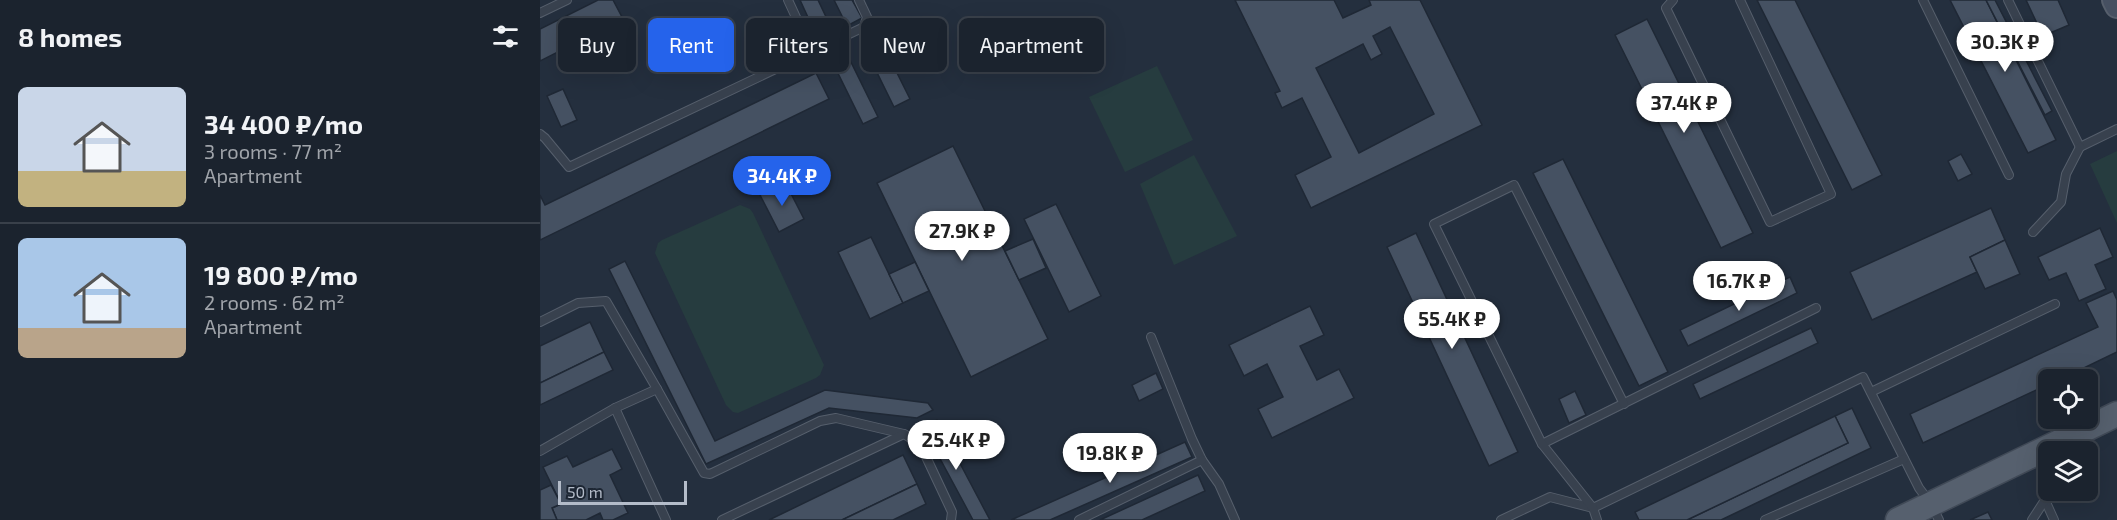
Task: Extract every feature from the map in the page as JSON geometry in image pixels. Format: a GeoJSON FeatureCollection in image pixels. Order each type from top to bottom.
{"type":"FeatureCollection","features":[{"type":"Feature","properties":{"kind":"main road"},"geometry":{"type":"LineString","coordinates":[[2114,0],[2117,6]]}},
{"type":"Feature","properties":{"kind":"main road"},"geometry":{"type":"LineString","coordinates":[[2061,441],[2117,414]]}},
{"type":"Feature","properties":{"kind":"main road"},"geometry":{"type":"LineString","coordinates":[[1898,520],[1935,512],[2038,452]]}},
{"type":"Feature","properties":{"kind":"lane"},"geometry":{"type":"LineString","coordinates":[[540,13],[567,0]]}},
{"type":"Feature","properties":{"kind":"lane"},"geometry":{"type":"LineString","coordinates":[[788,0],[796,18]]}},
{"type":"Feature","properties":{"kind":"lane"},"geometry":{"type":"LineString","coordinates":[[849,34],[864,27],[867,17],[859,0]]}},
{"type":"Feature","properties":{"kind":"lane"},"geometry":{"type":"LineString","coordinates":[[1673,0],[1666,8],[1770,222],[1831,194],[1740,0]]}},
{"type":"Feature","properties":{"kind":"lane"},"geometry":{"type":"LineString","coordinates":[[1923,0],[2009,175]]}},
{"type":"Feature","properties":{"kind":"lane"},"geometry":{"type":"LineString","coordinates":[[2008,0],[2080,147]]}},
{"type":"Feature","properties":{"kind":"lane"},"geometry":{"type":"LineString","coordinates":[[540,134],[569,167],[770,72]]}},
{"type":"Feature","properties":{"kind":"lane"},"geometry":{"type":"LineString","coordinates":[[2033,232],[2061,202],[2066,174],[2080,147],[2117,129]]}},
{"type":"Feature","properties":{"kind":"lane"},"geometry":{"type":"LineString","coordinates":[[1598,520],[1593,508],[1542,444],[1434,224],[1514,185],[1624,404]]}},
{"type":"Feature","properties":{"kind":"lane"},"geometry":{"type":"LineString","coordinates":[[540,322],[578,303],[606,301],[704,472],[710,474],[820,421],[836,418],[904,434],[920,444],[952,512],[951,520]]}},
{"type":"Feature","properties":{"kind":"lane"},"geometry":{"type":"LineString","coordinates":[[1871,392],[2055,304]]}},
{"type":"Feature","properties":{"kind":"lane"},"geometry":{"type":"LineString","coordinates":[[1542,444],[1816,308]]}},
{"type":"Feature","properties":{"kind":"lane"},"geometry":{"type":"LineString","coordinates":[[1151,337],[1202,460],[1219,484],[1235,520]]}},
{"type":"Feature","properties":{"kind":"lane"},"geometry":{"type":"LineString","coordinates":[[1501,520],[1550,497],[1593,508],[1863,376],[1919,488],[1935,512]]}},
{"type":"Feature","properties":{"kind":"lane"},"geometry":{"type":"LineString","coordinates":[[540,451],[615,408],[657,389]]}},
{"type":"Feature","properties":{"kind":"lane"},"geometry":{"type":"LineString","coordinates":[[615,408],[666,520]]}},
{"type":"Feature","properties":{"kind":"lane"},"geometry":{"type":"LineString","coordinates":[[722,520],[904,434]]}},
{"type":"Feature","properties":{"kind":"lane"},"geometry":{"type":"LineString","coordinates":[[1765,520],[1904,459]]}},
{"type":"Feature","properties":{"kind":"lane"},"geometry":{"type":"LineString","coordinates":[[1079,520],[1202,460]]}},
{"type":"Feature","properties":{"kind":"lane"},"geometry":{"type":"LineString","coordinates":[[2032,520],[2044,501]]}},
{"type":"Feature","properties":{"kind":"lane"},"geometry":{"type":"LineString","coordinates":[[2045,501],[2054,520]]}},
{"type":"Feature","properties":{"kind":"green space"},"geometry":{"type":"Polygon","coordinates":[[[1157,66],[1193,140],[1125,172],[1089,97],[1157,66]]]}},
{"type":"Feature","properties":{"kind":"green space"},"geometry":{"type":"Polygon","coordinates":[[[2117,151],[2117,223],[2090,164],[2117,151]]]}},
{"type":"Feature","properties":{"kind":"green space"},"geometry":{"type":"Polygon","coordinates":[[[1194,155],[1237,236],[1174,265],[1140,184],[1194,155]]]}},
{"type":"Feature","properties":{"kind":"green space"},"geometry":{"type":"Polygon","coordinates":[[[740,205],[750,209],[753,213],[824,365],[820,375],[816,378],[738,413],[733,412],[726,405],[655,253],[658,243],[662,240],[740,205]]]}},
{"type":"Feature","properties":{"kind":"building"},"geometry":{"type":"Polygon","coordinates":[[[598,0],[613,0],[622,18],[562,18],[598,0]]]}},
{"type":"Feature","properties":{"kind":"building"},"geometry":{"type":"Polygon","coordinates":[[[800,0],[818,0],[827,18],[808,18],[800,0]]]}},
{"type":"Feature","properties":{"kind":"building"},"geometry":{"type":"Polygon","coordinates":[[[834,0],[852,0],[862,18],[849,25],[849,18],[843,18],[834,0]]]}},
{"type":"Feature","properties":{"kind":"building"},"geometry":{"type":"Polygon","coordinates":[[[1235,0],[1334,0],[1343,18],[1371,5],[1369,0],[1420,0],[1482,125],[1311,208],[1295,175],[1331,157],[1302,98],[1282,108],[1275,93],[1280,91],[1235,0]],[[1390,27],[1373,36],[1382,54],[1371,60],[1363,44],[1316,68],[1359,153],[1434,114],[1390,27]]]}},
{"type":"Feature","properties":{"kind":"building"},"geometry":{"type":"Polygon","coordinates":[[[1757,0],[1795,0],[1882,175],[1852,190],[1757,0]]]}},
{"type":"Feature","properties":{"kind":"building"},"geometry":{"type":"Polygon","coordinates":[[[1950,0],[1986,0],[2056,140],[2028,153],[1950,0]]]}},
{"type":"Feature","properties":{"kind":"building"},"geometry":{"type":"Polygon","coordinates":[[[1986,0],[1995,0],[2052,111],[2045,115],[1986,0]]]}},
{"type":"Feature","properties":{"kind":"building"},"geometry":{"type":"Polygon","coordinates":[[[2026,0],[2058,0],[2069,25],[2043,36],[2026,0]]]}},
{"type":"Feature","properties":{"kind":"building"},"geometry":{"type":"Polygon","coordinates":[[[1647,19],[1753,233],[1721,248],[1615,35],[1647,19]]]}},
{"type":"Feature","properties":{"kind":"building"},"geometry":{"type":"Polygon","coordinates":[[[558,20],[558,52],[540,61],[540,29],[558,20]]]}},
{"type":"Feature","properties":{"kind":"building"},"geometry":{"type":"Polygon","coordinates":[[[849,58],[878,117],[863,124],[837,72],[849,72],[849,58]]]}},
{"type":"Feature","properties":{"kind":"building"},"geometry":{"type":"Polygon","coordinates":[[[877,72],[896,72],[910,99],[894,107],[877,72]]]}},
{"type":"Feature","properties":{"kind":"building"},"geometry":{"type":"Polygon","coordinates":[[[816,73],[829,99],[540,240],[540,195],[545,205],[816,73]]]}},
{"type":"Feature","properties":{"kind":"building"},"geometry":{"type":"Polygon","coordinates":[[[563,89],[577,120],[561,127],[547,96],[563,89]]]}},
{"type":"Feature","properties":{"kind":"building"},"geometry":{"type":"Polygon","coordinates":[[[953,146],[1048,339],[971,377],[877,183],[953,146]]]}},
{"type":"Feature","properties":{"kind":"building"},"geometry":{"type":"Polygon","coordinates":[[[1961,154],[1972,174],[1958,181],[1948,161],[1961,154]]]}},
{"type":"Feature","properties":{"kind":"building"},"geometry":{"type":"Polygon","coordinates":[[[1563,159],[1668,372],[1639,386],[1533,173],[1563,159]]]}},
{"type":"Feature","properties":{"kind":"building"},"geometry":{"type":"Polygon","coordinates":[[[785,182],[804,219],[779,232],[760,195],[785,182]]]}},
{"type":"Feature","properties":{"kind":"building"},"geometry":{"type":"Polygon","coordinates":[[[1056,204],[1101,296],[1069,312],[1024,219],[1056,204]]]}},
{"type":"Feature","properties":{"kind":"building"},"geometry":{"type":"Polygon","coordinates":[[[1991,208],[2005,240],[1970,257],[1977,272],[1872,320],[1850,272],[1991,208]]]}},
{"type":"Feature","properties":{"kind":"building"},"geometry":{"type":"Polygon","coordinates":[[[2100,228],[2113,257],[2095,265],[2106,289],[2079,301],[2066,273],[2049,280],[2038,257],[2100,228]]]}},
{"type":"Feature","properties":{"kind":"building"},"geometry":{"type":"Polygon","coordinates":[[[1416,233],[1518,452],[1489,466],[1387,247],[1416,233]]]}},
{"type":"Feature","properties":{"kind":"building"},"geometry":{"type":"Polygon","coordinates":[[[871,237],[903,303],[870,319],[838,252],[871,237]]]}},
{"type":"Feature","properties":{"kind":"building"},"geometry":{"type":"Polygon","coordinates":[[[1033,239],[1046,268],[1019,280],[1005,251],[1033,239]]]}},
{"type":"Feature","properties":{"kind":"building"},"geometry":{"type":"Polygon","coordinates":[[[2005,240],[2020,274],[1985,289],[1970,257],[2005,240]]]}},
{"type":"Feature","properties":{"kind":"building"},"geometry":{"type":"Polygon","coordinates":[[[625,261],[715,441],[825,390],[928,403],[933,410],[917,418],[829,408],[706,464],[609,269],[625,261]]]}},
{"type":"Feature","properties":{"kind":"building"},"geometry":{"type":"Polygon","coordinates":[[[915,262],[929,291],[903,303],[889,274],[915,262]]]}},
{"type":"Feature","properties":{"kind":"building"},"geometry":{"type":"Polygon","coordinates":[[[1790,277],[1797,293],[1688,346],[1680,330],[1790,277]]]}},
{"type":"Feature","properties":{"kind":"building"},"geometry":{"type":"Polygon","coordinates":[[[2113,291],[2117,300],[2117,352],[2082,369],[2038,369],[2038,389],[1923,443],[1910,414],[2098,327],[2086,303],[2113,291]]]}},
{"type":"Feature","properties":{"kind":"building"},"geometry":{"type":"Polygon","coordinates":[[[1310,306],[1324,335],[1300,346],[1317,380],[1339,369],[1354,398],[1272,438],[1258,409],[1283,397],[1267,364],[1244,376],[1229,345],[1310,306]]]}},
{"type":"Feature","properties":{"kind":"building"},"geometry":{"type":"Polygon","coordinates":[[[590,322],[604,352],[540,383],[540,346],[590,322]]]}},
{"type":"Feature","properties":{"kind":"building"},"geometry":{"type":"Polygon","coordinates":[[[1811,328],[1818,343],[1700,399],[1693,384],[1811,328]]]}},
{"type":"Feature","properties":{"kind":"building"},"geometry":{"type":"Polygon","coordinates":[[[604,352],[613,370],[540,405],[540,383],[604,352]]]}},
{"type":"Feature","properties":{"kind":"building"},"geometry":{"type":"Polygon","coordinates":[[[1156,373],[1163,389],[1139,401],[1132,385],[1156,373]]]}},
{"type":"Feature","properties":{"kind":"building"},"geometry":{"type":"Polygon","coordinates":[[[1575,391],[1586,415],[1569,423],[1559,399],[1575,391]]]}},
{"type":"Feature","properties":{"kind":"building"},"geometry":{"type":"Polygon","coordinates":[[[1852,408],[1871,448],[1721,520],[1687,520],[1848,443],[1835,416],[1852,408]]]}},
{"type":"Feature","properties":{"kind":"building"},"geometry":{"type":"Polygon","coordinates":[[[1835,416],[1848,443],[1687,520],[1639,520],[1635,512],[1835,416]]]}},
{"type":"Feature","properties":{"kind":"building"},"geometry":{"type":"Polygon","coordinates":[[[937,420],[990,520],[973,520],[923,427],[937,420]]]}},
{"type":"Feature","properties":{"kind":"building"},"geometry":{"type":"Polygon","coordinates":[[[1185,442],[1192,457],[1050,520],[1011,520],[1185,442]]]}},
{"type":"Feature","properties":{"kind":"building"},"geometry":{"type":"Polygon","coordinates":[[[612,449],[622,469],[610,475],[628,513],[613,520],[603,520],[600,513],[586,520],[557,520],[552,508],[561,504],[543,467],[567,456],[573,467],[612,449]]]}},
{"type":"Feature","properties":{"kind":"building"},"geometry":{"type":"Polygon","coordinates":[[[903,455],[917,484],[842,520],[769,520],[903,455]]]}},
{"type":"Feature","properties":{"kind":"building"},"geometry":{"type":"Polygon","coordinates":[[[1198,475],[1205,491],[1142,520],[1100,520],[1198,475]]]}},
{"type":"Feature","properties":{"kind":"building"},"geometry":{"type":"Polygon","coordinates":[[[917,484],[926,504],[893,520],[842,520],[917,484]]]}},
{"type":"Feature","properties":{"kind":"building"},"geometry":{"type":"Polygon","coordinates":[[[551,485],[561,504],[552,508],[557,520],[540,520],[540,490],[551,485]]]}},
{"type":"Feature","properties":{"kind":"building"},"geometry":{"type":"Polygon","coordinates":[[[1988,512],[1992,520],[1970,520],[1988,512]]]}}]}
